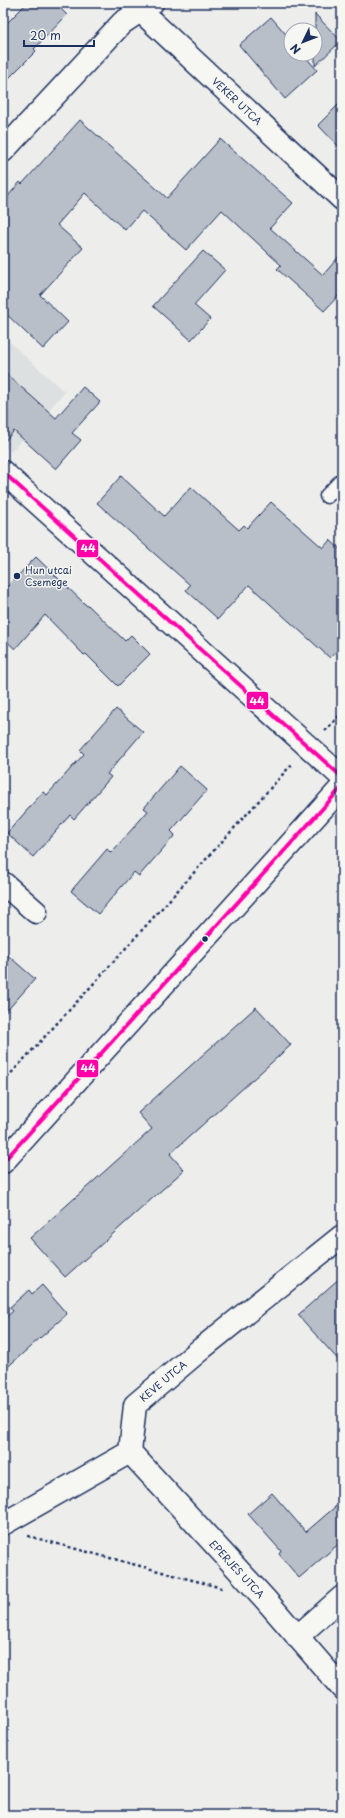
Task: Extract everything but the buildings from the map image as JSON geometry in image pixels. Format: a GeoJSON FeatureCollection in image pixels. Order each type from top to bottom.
{"type":"FeatureCollection","features":[{"type":"Feature","properties":{"kind":"street"},"geometry":{"type":"LineString","coordinates":[[3,151],[122,23],[142,6]]}},
{"type":"Feature","properties":{"kind":"street","name":"VEKER UTCA"},"geometry":{"type":"LineString","coordinates":[[142,6],[342,199]]}},
{"type":"Feature","properties":{"kind":"street"},"geometry":{"type":"LineString","coordinates":[[3,472],[342,777]]}},
{"type":"Feature","properties":{"kind":"street"},"geometry":{"type":"LineString","coordinates":[[3,1162],[342,787]]}},
{"type":"Feature","properties":{"kind":"street"},"geometry":{"type":"LineString","coordinates":[[3,883],[36,912]]}},
{"type":"Feature","properties":{"kind":"street","name":"KEVE UTCA"},"geometry":{"type":"LineString","coordinates":[[130,1452],[135,1405],[207,1344],[342,1236]]}},
{"type":"Feature","properties":{"kind":"street"},"geometry":{"type":"LineString","coordinates":[[3,1524],[130,1452]]}},
{"type":"Feature","properties":{"kind":"street","name":"EPERJES UTCA"},"geometry":{"type":"LineString","coordinates":[[130,1452],[265,1599],[342,1688]]}},
{"type":"Feature","properties":{"kind":"street"},"geometry":{"type":"LineString","coordinates":[[297,1637],[342,1597]]}},
{"type":"Feature","properties":{"kind":"lane"},"geometry":{"type":"LineString","coordinates":[[327,496],[342,480]]}},
{"type":"Feature","properties":{"kind":"path"},"geometry":{"type":"LineString","coordinates":[[3,1082],[309,747],[342,713]]}},
{"type":"Feature","properties":{"kind":"path"},"geometry":{"type":"LineString","coordinates":[[26,1536],[227,1589]]}},
{"type":"Feature","properties":{"kind":"shaded area"},"geometry":{"type":"Polygon","coordinates":[[[3,336],[65,392],[11,452],[3,445],[3,336]]]}},
{"type":"Feature","properties":{"kind":"transit line","name":"44"},"geometry":{"type":"LineString","coordinates":[[3,472],[342,777]]}},
{"type":"Feature","properties":{"kind":"transit line","name":"44"},"geometry":{"type":"LineString","coordinates":[[3,1162],[342,787]]}},
{"type":"Feature","properties":{"kind":"place","name":"Hun utcai Csemege"},"geometry":{"type":"Point","coordinates":[17,576]}}]}
